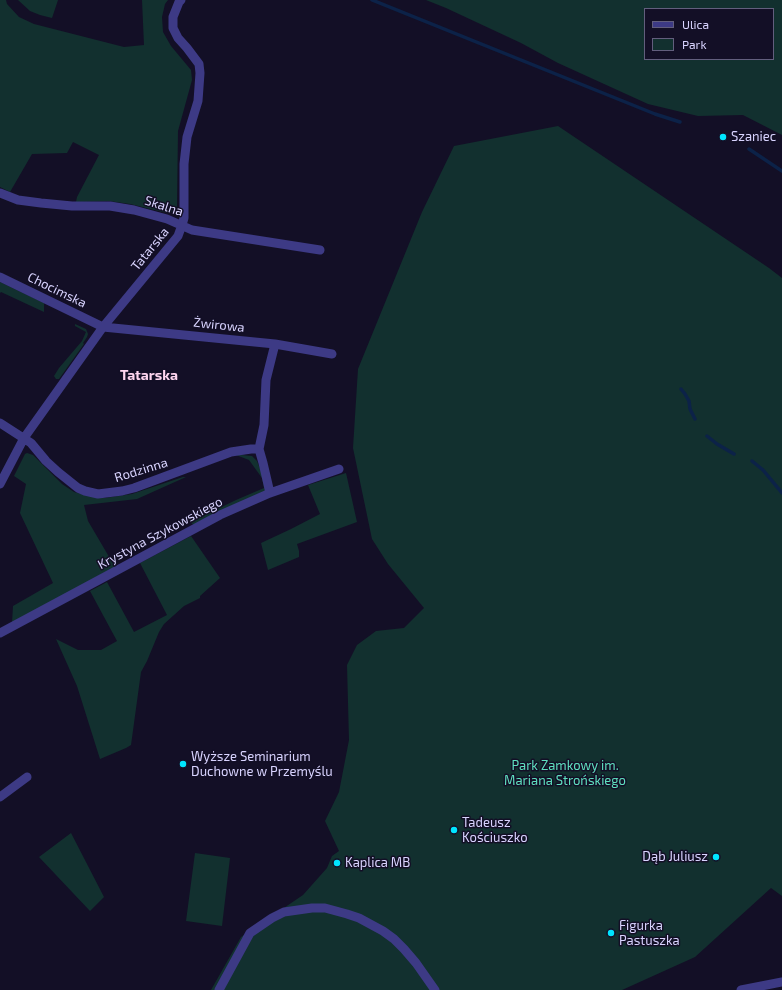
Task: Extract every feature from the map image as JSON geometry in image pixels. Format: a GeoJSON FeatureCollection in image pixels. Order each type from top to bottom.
{"type":"FeatureCollection","features":[{"type":"Feature","properties":{"kind":"street","name":"Tatarska"},"geometry":{"type":"LineString","coordinates":[[0,484],[24,438],[103,327],[178,236],[184,218],[184,164],[187,137],[198,101],[200,73],[199,64],[178,38],[173,28],[173,17],[181,0]]}},
{"type":"Feature","properties":{"kind":"street","name":"Skalna"},"geometry":{"type":"LineString","coordinates":[[0,193],[18,200],[41,203],[72,206],[110,206],[134,210],[167,219],[192,230],[320,250]]}},
{"type":"Feature","properties":{"kind":"street","name":"Chocimska"},"geometry":{"type":"LineString","coordinates":[[0,277],[103,327]]}},
{"type":"Feature","properties":{"kind":"street","name":"Żwirowa"},"geometry":{"type":"LineString","coordinates":[[103,327],[275,344],[332,354]]}},
{"type":"Feature","properties":{"kind":"street"},"geometry":{"type":"LineString","coordinates":[[270,494],[259,449],[264,425],[266,380],[275,344]]}},
{"type":"Feature","properties":{"kind":"street","name":"Rodzinna"},"geometry":{"type":"LineString","coordinates":[[0,423],[31,443],[46,461],[78,488],[98,494],[134,488],[231,452],[259,449]]}},
{"type":"Feature","properties":{"kind":"street","name":"Krystyna Szykowskiego"},"geometry":{"type":"LineString","coordinates":[[0,633],[220,515],[270,494],[339,469]]}},
{"type":"Feature","properties":{"kind":"street"},"geometry":{"type":"LineString","coordinates":[[0,798],[26,777]]}},
{"type":"Feature","properties":{"kind":"street"},"geometry":{"type":"LineString","coordinates":[[219,990],[250,933],[272,918],[284,912],[312,908],[325,908],[347,914],[370,923],[394,939],[404,949],[435,990]]}},
{"type":"Feature","properties":{"kind":"street"},"geometry":{"type":"LineString","coordinates":[[741,990],[782,982]]}},
{"type":"Feature","properties":{"kind":"green space"},"geometry":{"type":"Polygon","coordinates":[[[0,0],[6,0],[7,4],[19,17],[34,24],[124,47],[144,45],[142,0],[168,0],[165,4],[162,17],[163,32],[171,46],[191,70],[192,80],[178,131],[177,206],[172,212],[167,213],[130,204],[109,201],[76,202],[77,197],[99,155],[73,142],[67,153],[32,154],[10,192],[0,187],[0,0]]]}},
{"type":"Feature","properties":{"kind":"green space"},"geometry":{"type":"Polygon","coordinates":[[[18,0],[58,0],[52,18],[30,11],[18,0]]]}},
{"type":"Feature","properties":{"kind":"green space"},"geometry":{"type":"Polygon","coordinates":[[[426,0],[782,0],[782,135],[743,115],[698,116],[648,104],[558,63],[521,43],[426,0]]]}},
{"type":"Feature","properties":{"kind":"green space","name":"Park Zamkowy im. Mariana Strońskiego"},"geometry":{"type":"Polygon","coordinates":[[[558,126],[782,278],[782,896],[771,888],[695,957],[622,990],[211,990],[241,937],[303,895],[327,868],[332,856],[339,851],[325,821],[339,792],[349,740],[347,665],[357,645],[376,631],[404,628],[424,608],[388,564],[372,539],[353,448],[358,369],[422,212],[454,146],[558,126]]]}},
{"type":"Feature","properties":{"kind":"green space"},"geometry":{"type":"Polygon","coordinates":[[[0,282],[44,303],[44,312],[1,292],[0,293],[0,282]]]}},
{"type":"Feature","properties":{"kind":"green space"},"geometry":{"type":"Polygon","coordinates":[[[75,324],[86,329],[88,334],[87,337],[83,343],[84,344],[59,379],[56,379],[54,376],[59,368],[82,341],[86,332],[75,326],[75,324]]]}},
{"type":"Feature","properties":{"kind":"green space"},"geometry":{"type":"Polygon","coordinates":[[[27,453],[33,455],[62,484],[74,492],[85,495],[105,498],[132,494],[186,477],[137,499],[84,505],[88,521],[115,567],[12,623],[13,606],[53,583],[20,513],[26,484],[14,476],[25,454],[27,453]]]}},
{"type":"Feature","properties":{"kind":"green space"},"geometry":{"type":"Polygon","coordinates":[[[236,455],[252,456],[257,461],[263,476],[266,489],[265,492],[194,525],[191,523],[203,516],[264,488],[262,478],[249,460],[236,455]]]}},
{"type":"Feature","properties":{"kind":"green space"},"geometry":{"type":"Polygon","coordinates":[[[346,473],[357,522],[297,544],[299,557],[268,570],[261,543],[320,514],[308,485],[346,473]]]}},
{"type":"Feature","properties":{"kind":"green space"},"geometry":{"type":"Polygon","coordinates":[[[191,536],[220,578],[200,596],[200,598],[184,606],[164,624],[141,672],[131,745],[100,759],[77,686],[56,639],[78,650],[101,650],[117,641],[90,591],[107,582],[134,632],[167,615],[140,563],[191,536]]]}},
{"type":"Feature","properties":{"kind":"green space"},"geometry":{"type":"Polygon","coordinates":[[[71,833],[104,897],[90,911],[39,857],[71,833]]]}},
{"type":"Feature","properties":{"kind":"green space"},"geometry":{"type":"Polygon","coordinates":[[[195,853],[230,858],[222,926],[186,921],[195,853]]]}},
{"type":"Feature","properties":{"kind":"waterway"},"geometry":{"type":"LineString","coordinates":[[372,0],[655,114],[680,122]]}},
{"type":"Feature","properties":{"kind":"waterway"},"geometry":{"type":"LineString","coordinates":[[749,149],[782,171]]}},
{"type":"Feature","properties":{"kind":"waterway"},"geometry":{"type":"LineString","coordinates":[[681,389],[689,401],[690,409],[695,419]]}},
{"type":"Feature","properties":{"kind":"waterway"},"geometry":{"type":"LineString","coordinates":[[707,436],[734,454]]}},
{"type":"Feature","properties":{"kind":"waterway"},"geometry":{"type":"LineString","coordinates":[[752,461],[763,470],[782,493]]}},
{"type":"Feature","properties":{"kind":"place","name":"Szaniec"},"geometry":{"type":"Point","coordinates":[723,137]}},
{"type":"Feature","properties":{"kind":"place","name":"Wyższe Seminarium Duchowne w Przemyślu"},"geometry":{"type":"Point","coordinates":[183,764]}},
{"type":"Feature","properties":{"kind":"place","name":"Tadeusz Kościuszko"},"geometry":{"type":"Point","coordinates":[454,830]}},
{"type":"Feature","properties":{"kind":"place","name":"Dąb Juliusz"},"geometry":{"type":"Point","coordinates":[716,857]}},
{"type":"Feature","properties":{"kind":"place","name":"Kaplica MB"},"geometry":{"type":"Point","coordinates":[337,863]}},
{"type":"Feature","properties":{"kind":"place","name":"Figurka Pastuszka"},"geometry":{"type":"Point","coordinates":[611,933]}},
{"type":"Feature","properties":{"kind":"district","name":"Tatarska"},"geometry":{"type":"Point","coordinates":[149,375]}}]}
